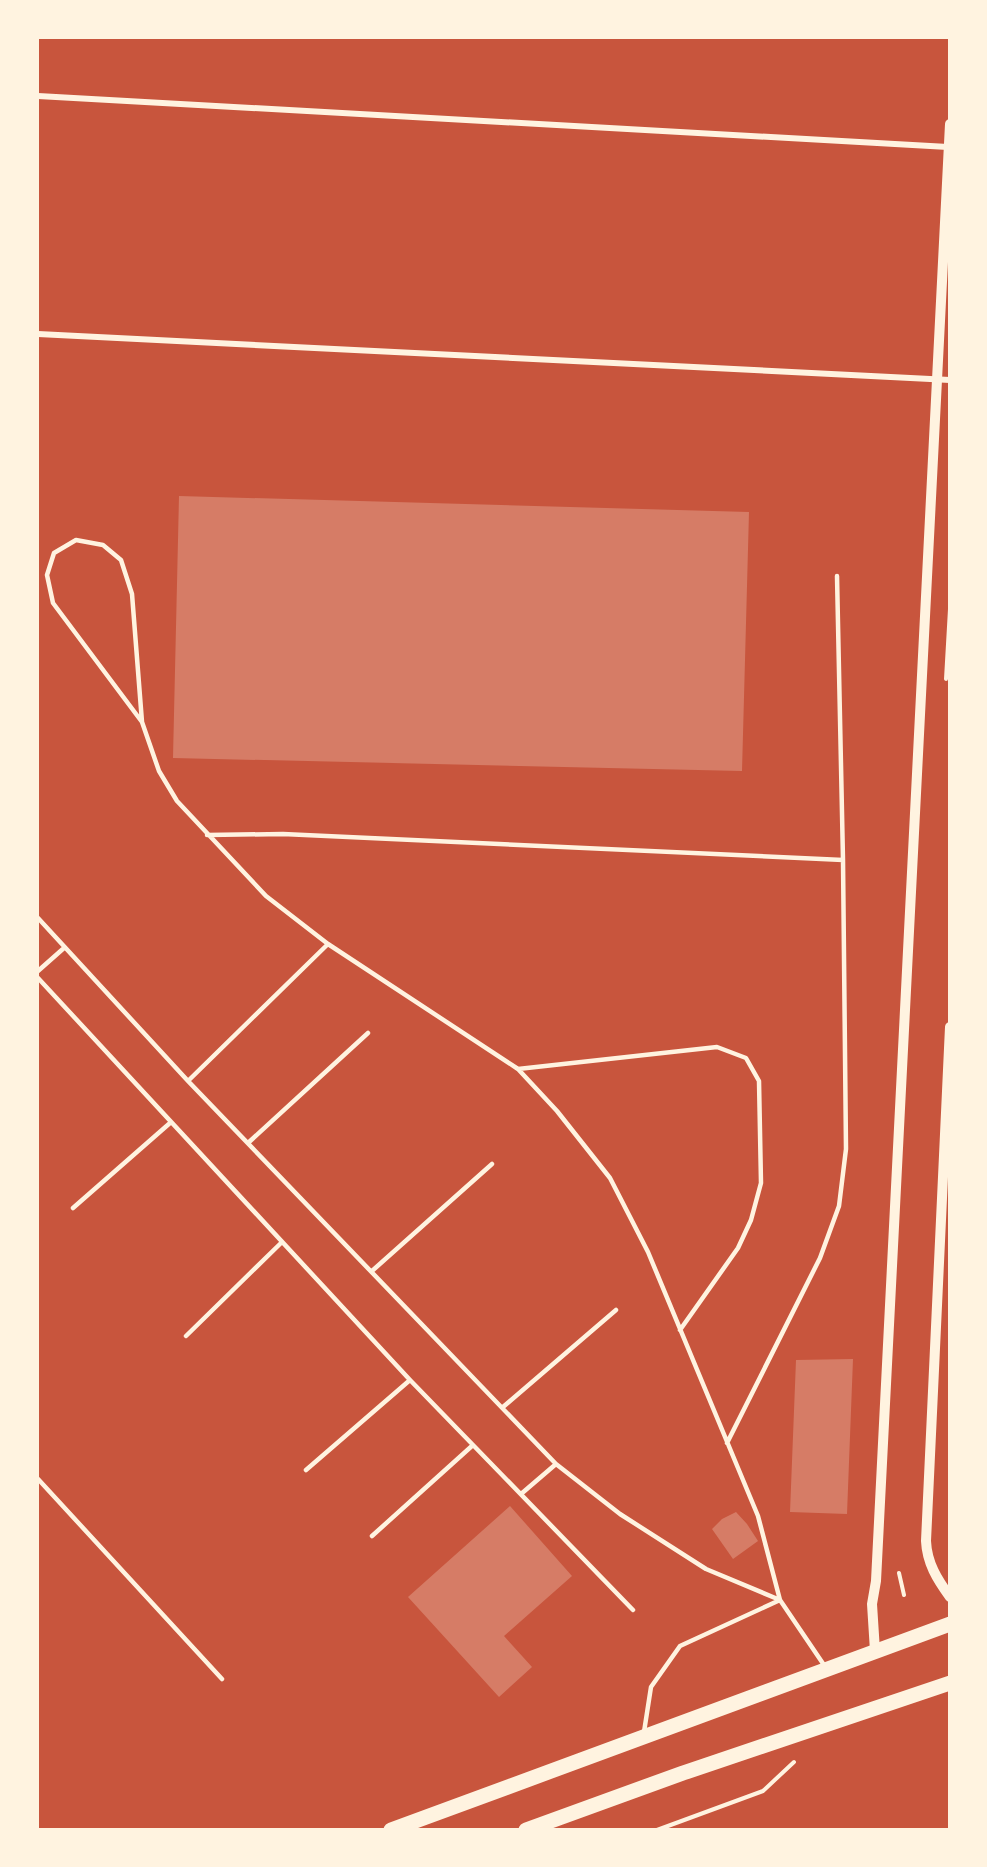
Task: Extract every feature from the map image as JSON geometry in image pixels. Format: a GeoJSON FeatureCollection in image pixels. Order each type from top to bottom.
{"type":"FeatureCollection","features":[{"type":"Feature","properties":{"kind":"main road"},"geometry":{"type":"LineString","coordinates":[[391,1830],[950,1624]]}},
{"type":"Feature","properties":{"kind":"main road"},"geometry":{"type":"LineString","coordinates":[[526,1830],[694,1769],[950,1683]]}},
{"type":"Feature","properties":{"kind":"street"},"geometry":{"type":"LineString","coordinates":[[38,96],[948,147]]}},
{"type":"Feature","properties":{"kind":"street"},"geometry":{"type":"LineString","coordinates":[[875,1651],[872,1604],[876,1581],[950,124]]}},
{"type":"Feature","properties":{"kind":"street"},"geometry":{"type":"LineString","coordinates":[[38,333],[950,380]]}},
{"type":"Feature","properties":{"kind":"street"},"geometry":{"type":"LineString","coordinates":[[950,1027],[926,1552],[934,1573],[950,1597]]}},
{"type":"Feature","properties":{"kind":"lane"},"geometry":{"type":"LineString","coordinates":[[142,722],[54,603],[47,575],[54,553],[76,540],[103,545],[121,560],[132,594],[142,722],[159,771],[177,801],[266,896],[328,944],[518,1069],[557,1111],[610,1178],[648,1252],[759,1516],[780,1600],[826,1669]]}},
{"type":"Feature","properties":{"kind":"lane"},"geometry":{"type":"LineString","coordinates":[[728,1443],[820,1258],[839,1206],[846,1149],[837,576]]}},
{"type":"Feature","properties":{"kind":"lane"},"geometry":{"type":"LineString","coordinates":[[207,835],[295,835],[843,860]]}},
{"type":"Feature","properties":{"kind":"lane"},"geometry":{"type":"LineString","coordinates":[[38,918],[188,1081],[556,1464],[620,1514],[706,1569],[780,1600]]}},
{"type":"Feature","properties":{"kind":"lane"},"geometry":{"type":"LineString","coordinates":[[188,1081],[328,944]]}},
{"type":"Feature","properties":{"kind":"lane"},"geometry":{"type":"LineString","coordinates":[[38,971],[64,948]]}},
{"type":"Feature","properties":{"kind":"lane"},"geometry":{"type":"LineString","coordinates":[[38,978],[281,1243],[633,1610]]}},
{"type":"Feature","properties":{"kind":"lane"},"geometry":{"type":"LineString","coordinates":[[248,1143],[368,1033]]}},
{"type":"Feature","properties":{"kind":"lane"},"geometry":{"type":"LineString","coordinates":[[518,1069],[717,1047],[746,1059],[759,1081],[761,1183],[751,1220],[738,1248],[680,1330]]}},
{"type":"Feature","properties":{"kind":"lane"},"geometry":{"type":"LineString","coordinates":[[73,1208],[170,1123]]}},
{"type":"Feature","properties":{"kind":"lane"},"geometry":{"type":"LineString","coordinates":[[372,1271],[492,1164]]}},
{"type":"Feature","properties":{"kind":"lane"},"geometry":{"type":"LineString","coordinates":[[186,1336],[281,1243]]}},
{"type":"Feature","properties":{"kind":"lane"},"geometry":{"type":"LineString","coordinates":[[503,1407],[616,1310]]}},
{"type":"Feature","properties":{"kind":"lane"},"geometry":{"type":"LineString","coordinates":[[306,1470],[410,1380]]}},
{"type":"Feature","properties":{"kind":"lane"},"geometry":{"type":"LineString","coordinates":[[372,1536],[473,1445]]}},
{"type":"Feature","properties":{"kind":"lane"},"geometry":{"type":"LineString","coordinates":[[521,1494],[556,1464]]}},
{"type":"Feature","properties":{"kind":"lane"},"geometry":{"type":"LineString","coordinates":[[38,1479],[222,1678]]}},
{"type":"Feature","properties":{"kind":"lane"},"geometry":{"type":"LineString","coordinates":[[643,1736],[651,1687],[680,1647],[780,1600]]}},
{"type":"Feature","properties":{"kind":"path"},"geometry":{"type":"LineString","coordinates":[[657,1830],[763,1791],[798,1759]]}},
{"type":"Feature","properties":{"kind":"building"},"geometry":{"type":"Polygon","coordinates":[[[179,496],[749,512],[742,771],[173,758],[179,496]]]}},
{"type":"Feature","properties":{"kind":"building"},"geometry":{"type":"Polygon","coordinates":[[[853,1359],[847,1514],[790,1512],[796,1360],[853,1359]]]}},
{"type":"Feature","properties":{"kind":"building"},"geometry":{"type":"Polygon","coordinates":[[[510,1506],[572,1576],[504,1636],[532,1667],[499,1697],[408,1597],[510,1506]]]}},
{"type":"Feature","properties":{"kind":"building"},"geometry":{"type":"Polygon","coordinates":[[[736,1512],[758,1541],[733,1559],[712,1529],[722,1519],[736,1512]]]}}]}
